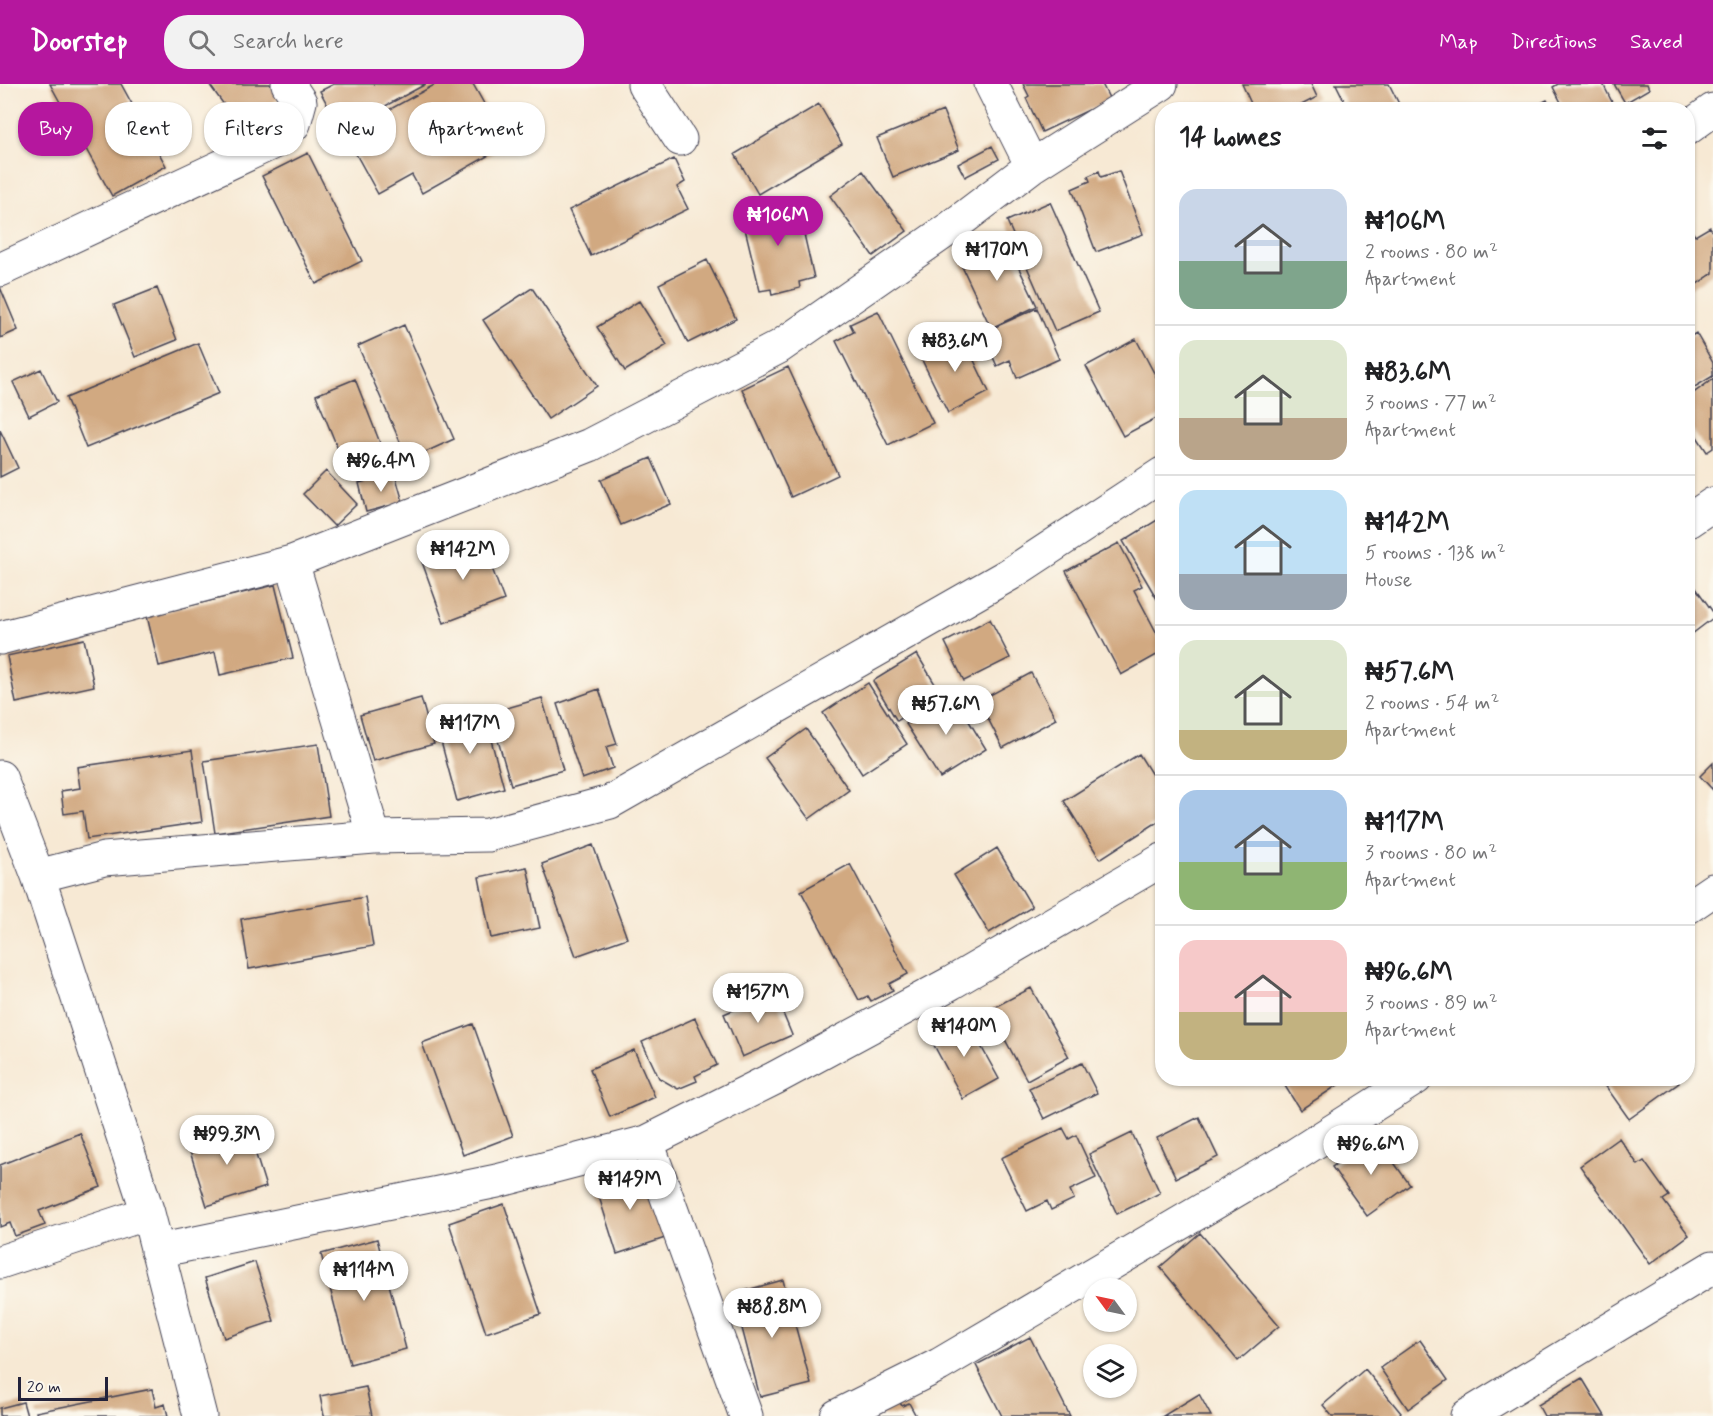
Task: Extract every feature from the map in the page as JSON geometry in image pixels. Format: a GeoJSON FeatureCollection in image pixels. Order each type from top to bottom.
{"type":"FeatureCollection","features":[{"type":"Feature","properties":{"kind":"street"},"geometry":{"type":"LineString","coordinates":[[0,270],[276,141],[294,124],[300,102],[288,84]]}},
{"type":"Feature","properties":{"kind":"street"},"geometry":{"type":"LineString","coordinates":[[644,84],[680,139]]}},
{"type":"Feature","properties":{"kind":"street"},"geometry":{"type":"LineString","coordinates":[[991,84],[1032,166]]}},
{"type":"Feature","properties":{"kind":"street"},"geometry":{"type":"LineString","coordinates":[[0,638],[292,562],[590,445],[779,347],[952,226],[1032,166],[1161,84]]}},
{"type":"Feature","properties":{"kind":"street"},"geometry":{"type":"LineString","coordinates":[[1695,123],[1713,111]]}},
{"type":"Feature","properties":{"kind":"street"},"geometry":{"type":"LineString","coordinates":[[38,876],[104,860],[374,837],[488,835],[609,802],[1010,574],[1155,479]]}},
{"type":"Feature","properties":{"kind":"street"},"geometry":{"type":"LineString","coordinates":[[1695,516],[1713,504]]}},
{"type":"Feature","properties":{"kind":"street"},"geometry":{"type":"LineString","coordinates":[[292,562],[374,837]]}},
{"type":"Feature","properties":{"kind":"street"},"geometry":{"type":"LineString","coordinates":[[0,777],[38,876],[148,1213],[200,1416]]}},
{"type":"Feature","properties":{"kind":"street"},"geometry":{"type":"LineString","coordinates":[[158,1251],[497,1180],[646,1142],[775,1078],[941,989],[1155,864]]}},
{"type":"Feature","properties":{"kind":"street"},"geometry":{"type":"LineString","coordinates":[[1695,902],[1713,890]]}},
{"type":"Feature","properties":{"kind":"street"},"geometry":{"type":"LineString","coordinates":[[837,1416],[939,1365],[1284,1162],[1403,1086]]}},
{"type":"Feature","properties":{"kind":"street"},"geometry":{"type":"LineString","coordinates":[[646,1142],[746,1416]]}},
{"type":"Feature","properties":{"kind":"street"},"geometry":{"type":"LineString","coordinates":[[0,1262],[148,1213]]}},
{"type":"Feature","properties":{"kind":"street"},"geometry":{"type":"LineString","coordinates":[[1467,1416],[1713,1267]]}},
{"type":"Feature","properties":{"kind":"building"},"geometry":{"type":"Polygon","coordinates":[[[50,84],[121,84],[131,102],[105,102],[105,156],[161,156],[166,166],[112,196],[90,156],[93,156],[93,102],[60,102],[50,84]]]}},
{"type":"Feature","properties":{"kind":"building"},"geometry":{"type":"Polygon","coordinates":[[[209,84],[270,84],[280,98],[274,102],[222,102],[209,84]]]}},
{"type":"Feature","properties":{"kind":"building"},"geometry":{"type":"Polygon","coordinates":[[[334,84],[426,84],[393,102],[326,102],[320,91],[334,84]]]}},
{"type":"Feature","properties":{"kind":"building"},"geometry":{"type":"Polygon","coordinates":[[[436,84],[473,84],[483,102],[408,102],[408,156],[488,156],[422,193],[412,175],[378,194],[357,156],[396,156],[396,106],[436,84]]]}},
{"type":"Feature","properties":{"kind":"building"},"geometry":{"type":"Polygon","coordinates":[[[1023,84],[1102,84],[1110,100],[1042,132],[1026,98],[1029,96],[1023,84]]]}},
{"type":"Feature","properties":{"kind":"building"},"geometry":{"type":"Polygon","coordinates":[[[1242,84],[1311,84],[1317,97],[1307,102],[1250,102],[1242,84]]]}},
{"type":"Feature","properties":{"kind":"building"},"geometry":{"type":"Polygon","coordinates":[[[1336,84],[1389,84],[1398,102],[1345,102],[1336,84]]]}},
{"type":"Feature","properties":{"kind":"building"},"geometry":{"type":"Polygon","coordinates":[[[1558,84],[1603,84],[1612,102],[1561,102],[1553,87],[1558,84]]]}},
{"type":"Feature","properties":{"kind":"building"},"geometry":{"type":"Polygon","coordinates":[[[1614,84],[1647,84],[1649,89],[1624,102],[1614,84]]]}},
{"type":"Feature","properties":{"kind":"building"},"geometry":{"type":"Polygon","coordinates":[[[819,104],[842,144],[758,194],[735,154],[819,104]]]}},
{"type":"Feature","properties":{"kind":"building"},"geometry":{"type":"Polygon","coordinates":[[[943,111],[959,150],[893,177],[877,138],[943,111]]]}},
{"type":"Feature","properties":{"kind":"building"},"geometry":{"type":"Polygon","coordinates":[[[992,146],[999,159],[965,177],[958,164],[992,146]]]}},
{"type":"Feature","properties":{"kind":"building"},"geometry":{"type":"Polygon","coordinates":[[[308,153],[362,261],[316,284],[262,176],[308,153]]]}},
{"type":"Feature","properties":{"kind":"building"},"geometry":{"type":"Polygon","coordinates":[[[674,159],[685,182],[677,187],[688,209],[591,256],[569,210],[674,159]]]}},
{"type":"Feature","properties":{"kind":"building"},"geometry":{"type":"Polygon","coordinates":[[[863,171],[907,231],[873,256],[830,196],[863,171]]]}},
{"type":"Feature","properties":{"kind":"building"},"geometry":{"type":"Polygon","coordinates":[[[1099,171],[1101,177],[1119,171],[1143,234],[1096,252],[1072,189],[1090,181],[1088,176],[1099,171]]]}},
{"type":"Feature","properties":{"kind":"building"},"geometry":{"type":"Polygon","coordinates":[[[796,199],[814,278],[799,282],[800,288],[772,295],[771,289],[760,291],[741,212],[796,199]]]}},
{"type":"Feature","properties":{"kind":"building"},"geometry":{"type":"Polygon","coordinates":[[[1050,202],[1099,312],[1055,331],[1007,221],[1050,202]]]}},
{"type":"Feature","properties":{"kind":"building"},"geometry":{"type":"Polygon","coordinates":[[[1710,227],[1713,232],[1713,273],[1695,285],[1695,236],[1710,227]]]}},
{"type":"Feature","properties":{"kind":"building"},"geometry":{"type":"Polygon","coordinates":[[[1004,237],[1037,306],[991,328],[958,258],[1004,237]]]}},
{"type":"Feature","properties":{"kind":"building"},"geometry":{"type":"Polygon","coordinates":[[[707,260],[736,319],[688,343],[659,284],[707,260]]]}},
{"type":"Feature","properties":{"kind":"building"},"geometry":{"type":"Polygon","coordinates":[[[0,287],[18,330],[0,338],[0,287]]]}},
{"type":"Feature","properties":{"kind":"building"},"geometry":{"type":"Polygon","coordinates":[[[157,288],[177,340],[135,357],[114,305],[157,288]]]}},
{"type":"Feature","properties":{"kind":"building"},"geometry":{"type":"Polygon","coordinates":[[[532,288],[597,386],[548,419],[483,320],[532,288]]]}},
{"type":"Feature","properties":{"kind":"building"},"geometry":{"type":"Polygon","coordinates":[[[639,301],[667,345],[625,371],[597,327],[639,301]]]}},
{"type":"Feature","properties":{"kind":"building"},"geometry":{"type":"Polygon","coordinates":[[[1037,308],[1059,359],[1017,378],[1010,360],[997,366],[982,333],[1037,308]]]}},
{"type":"Feature","properties":{"kind":"building"},"geometry":{"type":"Polygon","coordinates":[[[878,311],[933,423],[888,445],[836,341],[854,332],[850,324],[878,311]]]}},
{"type":"Feature","properties":{"kind":"building"},"geometry":{"type":"Polygon","coordinates":[[[404,325],[454,439],[408,460],[358,346],[404,325]]]}},
{"type":"Feature","properties":{"kind":"building"},"geometry":{"type":"Polygon","coordinates":[[[960,331],[989,392],[948,413],[922,360],[937,352],[934,344],[960,331]]]}},
{"type":"Feature","properties":{"kind":"building"},"geometry":{"type":"Polygon","coordinates":[[[1695,334],[1713,363],[1713,376],[1695,387],[1695,334]]]}},
{"type":"Feature","properties":{"kind":"building"},"geometry":{"type":"Polygon","coordinates":[[[1136,339],[1155,375],[1155,419],[1123,436],[1086,366],[1136,339]]]}},
{"type":"Feature","properties":{"kind":"building"},"geometry":{"type":"Polygon","coordinates":[[[198,343],[219,393],[86,448],[66,398],[198,343]]]}},
{"type":"Feature","properties":{"kind":"building"},"geometry":{"type":"Polygon","coordinates":[[[788,367],[838,475],[791,497],[742,389],[788,367]]]}},
{"type":"Feature","properties":{"kind":"building"},"geometry":{"type":"Polygon","coordinates":[[[41,369],[57,402],[29,416],[13,382],[41,369]]]}},
{"type":"Feature","properties":{"kind":"building"},"geometry":{"type":"Polygon","coordinates":[[[355,379],[384,453],[346,469],[316,395],[355,379]]]}},
{"type":"Feature","properties":{"kind":"building"},"geometry":{"type":"Polygon","coordinates":[[[1713,379],[1713,448],[1707,452],[1695,434],[1695,392],[1713,379]]]}},
{"type":"Feature","properties":{"kind":"building"},"geometry":{"type":"Polygon","coordinates":[[[0,430],[18,468],[0,477],[0,430]]]}},
{"type":"Feature","properties":{"kind":"building"},"geometry":{"type":"Polygon","coordinates":[[[651,458],[671,504],[621,525],[601,480],[651,458]]]}},
{"type":"Feature","properties":{"kind":"building"},"geometry":{"type":"Polygon","coordinates":[[[326,471],[357,504],[334,526],[303,494],[326,471]]]}},
{"type":"Feature","properties":{"kind":"building"},"geometry":{"type":"Polygon","coordinates":[[[395,474],[403,502],[366,512],[359,483],[395,474]]]}},
{"type":"Feature","properties":{"kind":"building"},"geometry":{"type":"Polygon","coordinates":[[[1155,521],[1155,596],[1123,541],[1155,521]]]}},
{"type":"Feature","properties":{"kind":"building"},"geometry":{"type":"Polygon","coordinates":[[[481,539],[504,600],[444,623],[422,562],[481,539]]]}},
{"type":"Feature","properties":{"kind":"building"},"geometry":{"type":"Polygon","coordinates":[[[1119,543],[1142,586],[1134,590],[1155,630],[1155,656],[1121,675],[1066,571],[1119,543]]]}},
{"type":"Feature","properties":{"kind":"building"},"geometry":{"type":"Polygon","coordinates":[[[275,585],[293,658],[220,675],[215,652],[159,666],[147,616],[275,585]]]}},
{"type":"Feature","properties":{"kind":"building"},"geometry":{"type":"Polygon","coordinates":[[[1695,587],[1713,612],[1713,618],[1695,632],[1695,587]]]}},
{"type":"Feature","properties":{"kind":"building"},"geometry":{"type":"Polygon","coordinates":[[[990,619],[1010,658],[964,681],[945,642],[990,619]]]}},
{"type":"Feature","properties":{"kind":"building"},"geometry":{"type":"Polygon","coordinates":[[[84,639],[94,686],[16,703],[7,656],[84,639]]]}},
{"type":"Feature","properties":{"kind":"building"},"geometry":{"type":"Polygon","coordinates":[[[917,654],[941,694],[897,721],[873,681],[917,654]]]}},
{"type":"Feature","properties":{"kind":"building"},"geometry":{"type":"Polygon","coordinates":[[[1031,673],[1056,719],[1003,748],[979,701],[1031,673]]]}},
{"type":"Feature","properties":{"kind":"building"},"geometry":{"type":"Polygon","coordinates":[[[868,683],[907,744],[862,774],[823,713],[868,683]]]}},
{"type":"Feature","properties":{"kind":"building"},"geometry":{"type":"Polygon","coordinates":[[[599,689],[617,744],[606,747],[613,768],[582,779],[557,704],[599,689]]]}},
{"type":"Feature","properties":{"kind":"building"},"geometry":{"type":"Polygon","coordinates":[[[953,695],[986,749],[940,778],[906,724],[953,695]]]}},
{"type":"Feature","properties":{"kind":"building"},"geometry":{"type":"Polygon","coordinates":[[[421,698],[434,744],[373,761],[360,715],[421,698]]]}},
{"type":"Feature","properties":{"kind":"building"},"geometry":{"type":"Polygon","coordinates":[[[542,698],[563,770],[511,785],[490,713],[542,698]]]}},
{"type":"Feature","properties":{"kind":"building"},"geometry":{"type":"Polygon","coordinates":[[[483,710],[504,788],[457,801],[436,723],[483,710]]]}},
{"type":"Feature","properties":{"kind":"building"},"geometry":{"type":"Polygon","coordinates":[[[806,729],[849,790],[809,819],[765,758],[806,729]]]}},
{"type":"Feature","properties":{"kind":"building"},"geometry":{"type":"Polygon","coordinates":[[[318,744],[329,816],[215,833],[204,761],[318,744]]]}},
{"type":"Feature","properties":{"kind":"building"},"geometry":{"type":"Polygon","coordinates":[[[192,750],[202,822],[87,839],[83,811],[64,814],[61,791],[80,788],[77,767],[192,750]]]}},
{"type":"Feature","properties":{"kind":"building"},"geometry":{"type":"Polygon","coordinates":[[[1139,754],[1155,780],[1155,824],[1100,859],[1064,801],[1139,754]]]}},
{"type":"Feature","properties":{"kind":"building"},"geometry":{"type":"Polygon","coordinates":[[[1713,763],[1713,790],[1700,776],[1713,763]]]}},
{"type":"Feature","properties":{"kind":"building"},"geometry":{"type":"Polygon","coordinates":[[[593,845],[627,938],[576,956],[542,864],[593,845]]]}},
{"type":"Feature","properties":{"kind":"building"},"geometry":{"type":"Polygon","coordinates":[[[997,848],[1032,907],[989,933],[954,875],[997,848]]]}},
{"type":"Feature","properties":{"kind":"building"},"geometry":{"type":"Polygon","coordinates":[[[850,864],[908,974],[889,984],[893,990],[871,1001],[868,996],[859,1000],[801,891],[850,864]]]}},
{"type":"Feature","properties":{"kind":"building"},"geometry":{"type":"Polygon","coordinates":[[[527,867],[540,928],[491,938],[479,877],[527,867]]]}},
{"type":"Feature","properties":{"kind":"building"},"geometry":{"type":"Polygon","coordinates":[[[365,897],[373,946],[249,969],[241,919],[365,897]]]}},
{"type":"Feature","properties":{"kind":"building"},"geometry":{"type":"Polygon","coordinates":[[[1031,988],[1069,1057],[1027,1080],[989,1010],[1031,988]]]}},
{"type":"Feature","properties":{"kind":"building"},"geometry":{"type":"Polygon","coordinates":[[[774,992],[792,1035],[742,1057],[724,1014],[774,992]]]}},
{"type":"Feature","properties":{"kind":"building"},"geometry":{"type":"Polygon","coordinates":[[[965,1017],[999,1079],[963,1099],[929,1036],[965,1017]]]}},
{"type":"Feature","properties":{"kind":"building"},"geometry":{"type":"Polygon","coordinates":[[[695,1018],[717,1065],[695,1076],[697,1081],[678,1089],[659,1078],[642,1042],[695,1018]]]}},
{"type":"Feature","properties":{"kind":"building"},"geometry":{"type":"Polygon","coordinates":[[[473,1024],[513,1136],[463,1155],[422,1043],[473,1024]]]}},
{"type":"Feature","properties":{"kind":"building"},"geometry":{"type":"Polygon","coordinates":[[[634,1050],[655,1097],[610,1117],[590,1069],[634,1050]]]}},
{"type":"Feature","properties":{"kind":"building"},"geometry":{"type":"Polygon","coordinates":[[[1082,1063],[1097,1093],[1044,1119],[1029,1088],[1082,1063]]]}},
{"type":"Feature","properties":{"kind":"building"},"geometry":{"type":"Polygon","coordinates":[[[1285,1086],[1336,1086],[1300,1110],[1285,1086]]]}},
{"type":"Feature","properties":{"kind":"building"},"geometry":{"type":"Polygon","coordinates":[[[1606,1086],[1675,1086],[1629,1119],[1606,1086]]]}},
{"type":"Feature","properties":{"kind":"building"},"geometry":{"type":"Polygon","coordinates":[[[1199,1117],[1218,1157],[1176,1178],[1157,1138],[1199,1117]]]}},
{"type":"Feature","properties":{"kind":"building"},"geometry":{"type":"Polygon","coordinates":[[[247,1126],[266,1187],[207,1206],[188,1145],[247,1126]]]}},
{"type":"Feature","properties":{"kind":"building"},"geometry":{"type":"Polygon","coordinates":[[[1063,1128],[1069,1139],[1076,1135],[1096,1178],[1070,1190],[1074,1199],[1051,1210],[1047,1201],[1027,1211],[1001,1158],[1063,1128]]]}},
{"type":"Feature","properties":{"kind":"building"},"geometry":{"type":"Polygon","coordinates":[[[80,1133],[101,1187],[39,1211],[45,1225],[15,1236],[10,1223],[0,1227],[0,1165],[80,1133]]]}},
{"type":"Feature","properties":{"kind":"building"},"geometry":{"type":"Polygon","coordinates":[[[1132,1133],[1160,1193],[1117,1214],[1089,1154],[1132,1133]]]}},
{"type":"Feature","properties":{"kind":"building"},"geometry":{"type":"Polygon","coordinates":[[[1375,1136],[1410,1185],[1367,1216],[1332,1167],[1375,1136]]]}},
{"type":"Feature","properties":{"kind":"building"},"geometry":{"type":"Polygon","coordinates":[[[1619,1138],[1638,1165],[1644,1161],[1669,1196],[1663,1200],[1689,1235],[1650,1264],[1580,1166],[1619,1138]]]}},
{"type":"Feature","properties":{"kind":"building"},"geometry":{"type":"Polygon","coordinates":[[[644,1168],[665,1238],[617,1254],[595,1184],[644,1168]]]}},
{"type":"Feature","properties":{"kind":"building"},"geometry":{"type":"Polygon","coordinates":[[[504,1204],[541,1314],[486,1333],[449,1223],[504,1204]]]}},
{"type":"Feature","properties":{"kind":"building"},"geometry":{"type":"Polygon","coordinates":[[[1200,1233],[1279,1326],[1238,1361],[1160,1267],[1200,1233]]]}},
{"type":"Feature","properties":{"kind":"building"},"geometry":{"type":"Polygon","coordinates":[[[377,1239],[406,1349],[350,1364],[321,1254],[377,1239]]]}},
{"type":"Feature","properties":{"kind":"building"},"geometry":{"type":"Polygon","coordinates":[[[255,1262],[274,1321],[224,1338],[205,1278],[255,1262]]]}},
{"type":"Feature","properties":{"kind":"building"},"geometry":{"type":"Polygon","coordinates":[[[783,1280],[811,1384],[760,1397],[733,1294],[783,1280]]]}},
{"type":"Feature","properties":{"kind":"building"},"geometry":{"type":"Polygon","coordinates":[[[1030,1337],[1070,1416],[1002,1416],[976,1365],[1030,1337]]]}},
{"type":"Feature","properties":{"kind":"building"},"geometry":{"type":"Polygon","coordinates":[[[1420,1340],[1448,1380],[1408,1409],[1380,1368],[1420,1340]]]}},
{"type":"Feature","properties":{"kind":"building"},"geometry":{"type":"Polygon","coordinates":[[[1365,1369],[1401,1413],[1398,1416],[1332,1416],[1323,1405],[1365,1369]]]}},
{"type":"Feature","properties":{"kind":"building"},"geometry":{"type":"Polygon","coordinates":[[[1582,1378],[1605,1416],[1544,1416],[1538,1405],[1582,1378]]]}},
{"type":"Feature","properties":{"kind":"building"},"geometry":{"type":"Polygon","coordinates":[[[366,1387],[372,1416],[324,1416],[320,1396],[366,1387]]]}},
{"type":"Feature","properties":{"kind":"building"},"geometry":{"type":"Polygon","coordinates":[[[152,1389],[156,1407],[165,1404],[168,1416],[37,1416],[36,1412],[152,1389]]]}},
{"type":"Feature","properties":{"kind":"building"},"geometry":{"type":"Polygon","coordinates":[[[1199,1394],[1211,1416],[1163,1416],[1199,1394]]]}},
{"type":"Feature","properties":{"kind":"building"},"geometry":{"type":"Polygon","coordinates":[[[899,1401],[902,1406],[909,1403],[916,1416],[876,1416],[875,1414],[899,1401]]]}},
{"type":"Feature","properties":{"kind":"building"},"geometry":{"type":"Polygon","coordinates":[[[23,1402],[27,1416],[0,1416],[0,1408],[23,1402]]]}}]}
